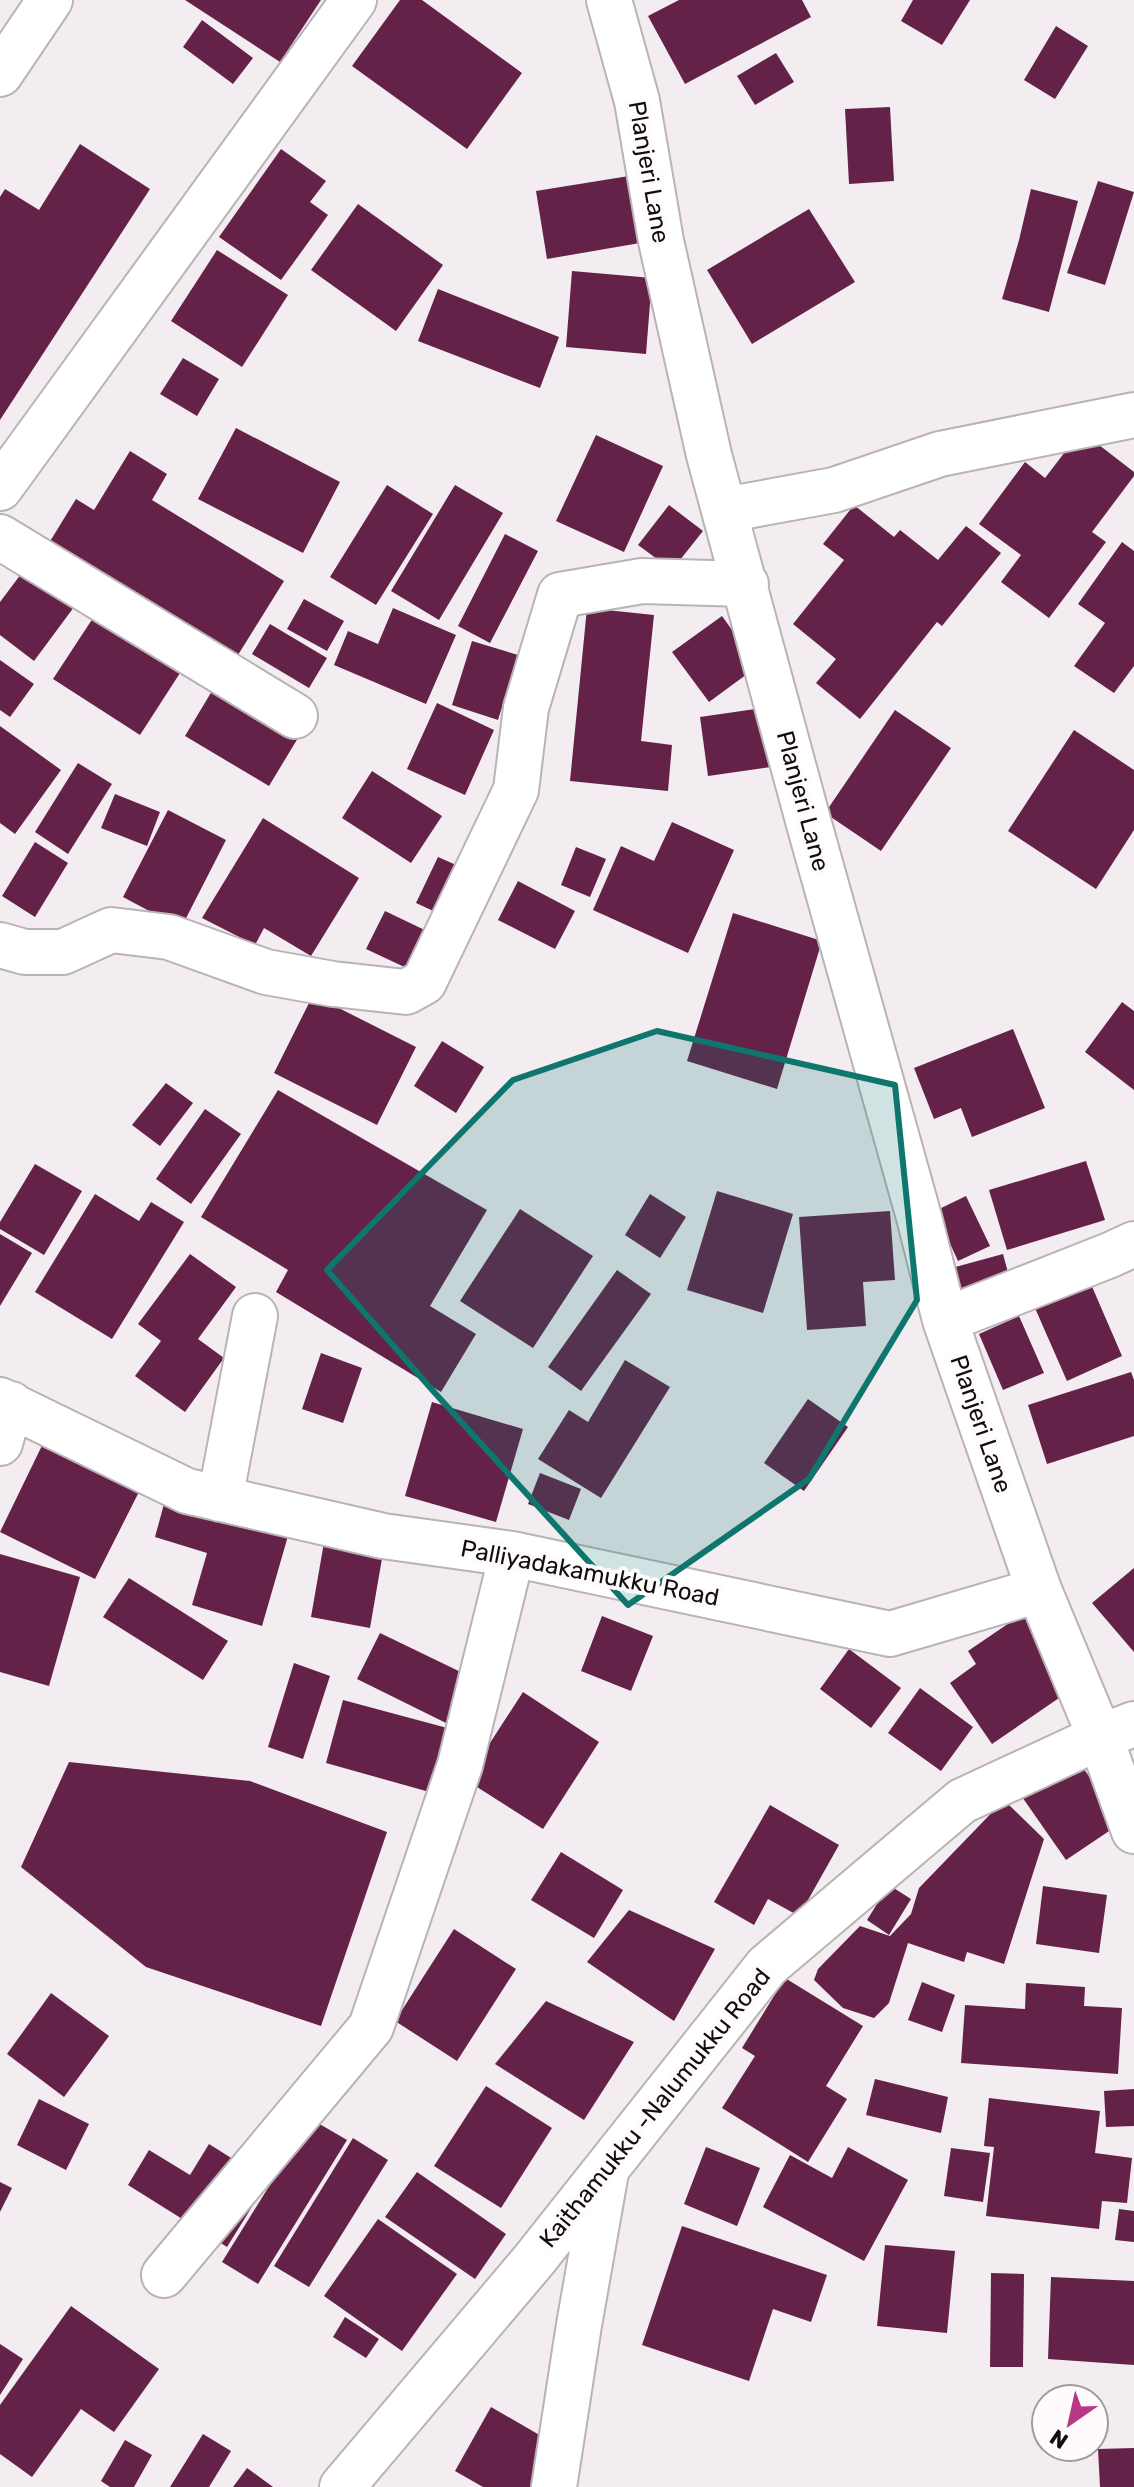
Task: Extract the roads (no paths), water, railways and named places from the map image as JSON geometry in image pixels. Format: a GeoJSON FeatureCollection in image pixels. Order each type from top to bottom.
{"type":"FeatureCollection","features":[{"type":"Feature","properties":{"kind":"street"},"geometry":{"type":"LineString","coordinates":[[0,74],[50,0]]}},
{"type":"Feature","properties":{"kind":"street"},"geometry":{"type":"LineString","coordinates":[[0,488],[354,0]]}},
{"type":"Feature","properties":{"kind":"street","name":"Planjeri Lane"},"geometry":{"type":"LineString","coordinates":[[609,0],[637,101],[661,241],[709,455],[945,1320],[1039,1590]]}},
{"type":"Feature","properties":{"kind":"street"},"geometry":{"type":"LineString","coordinates":[[725,510],[834,490],[940,454],[1134,415]]}},
{"type":"Feature","properties":{"kind":"street"},"geometry":{"type":"LineString","coordinates":[[0,537],[295,716]]}},
{"type":"Feature","properties":{"kind":"street"},"geometry":{"type":"LineString","coordinates":[[0,945],[25,952],[63,952],[111,930],[169,937],[266,972],[333,984],[406,992],[424,982],[516,790],[526,708],[560,595],[642,581],[746,584]]}},
{"type":"Feature","properties":{"kind":"street"},"geometry":{"type":"LineString","coordinates":[[945,1320],[1134,1244]]}},
{"type":"Feature","properties":{"kind":"street"},"geometry":{"type":"LineString","coordinates":[[220,1499],[255,1316]]}},
{"type":"Feature","properties":{"kind":"street","name":"Palliyadakamukku Road"},"geometry":{"type":"LineString","coordinates":[[4,1416],[187,1491],[383,1536],[512,1554],[890,1634],[1039,1590]]}},
{"type":"Feature","properties":{"kind":"street"},"geometry":{"type":"LineString","coordinates":[[164,2275],[371,2027],[460,1765],[512,1554]]}},
{"type":"Feature","properties":{"kind":"street"},"geometry":{"type":"LineString","coordinates":[[1039,1590],[1117,1730],[1134,1831]]}},
{"type":"Feature","properties":{"kind":"street","name":"Kaithamukku -Nalumukku Road"},"geometry":{"type":"LineString","coordinates":[[342,2487],[534,2260],[767,1966],[962,1801],[1117,1730]]}},
{"type":"Feature","properties":{"kind":"street"},"geometry":{"type":"LineString","coordinates":[[554,2487],[606,2170]]}}]}
